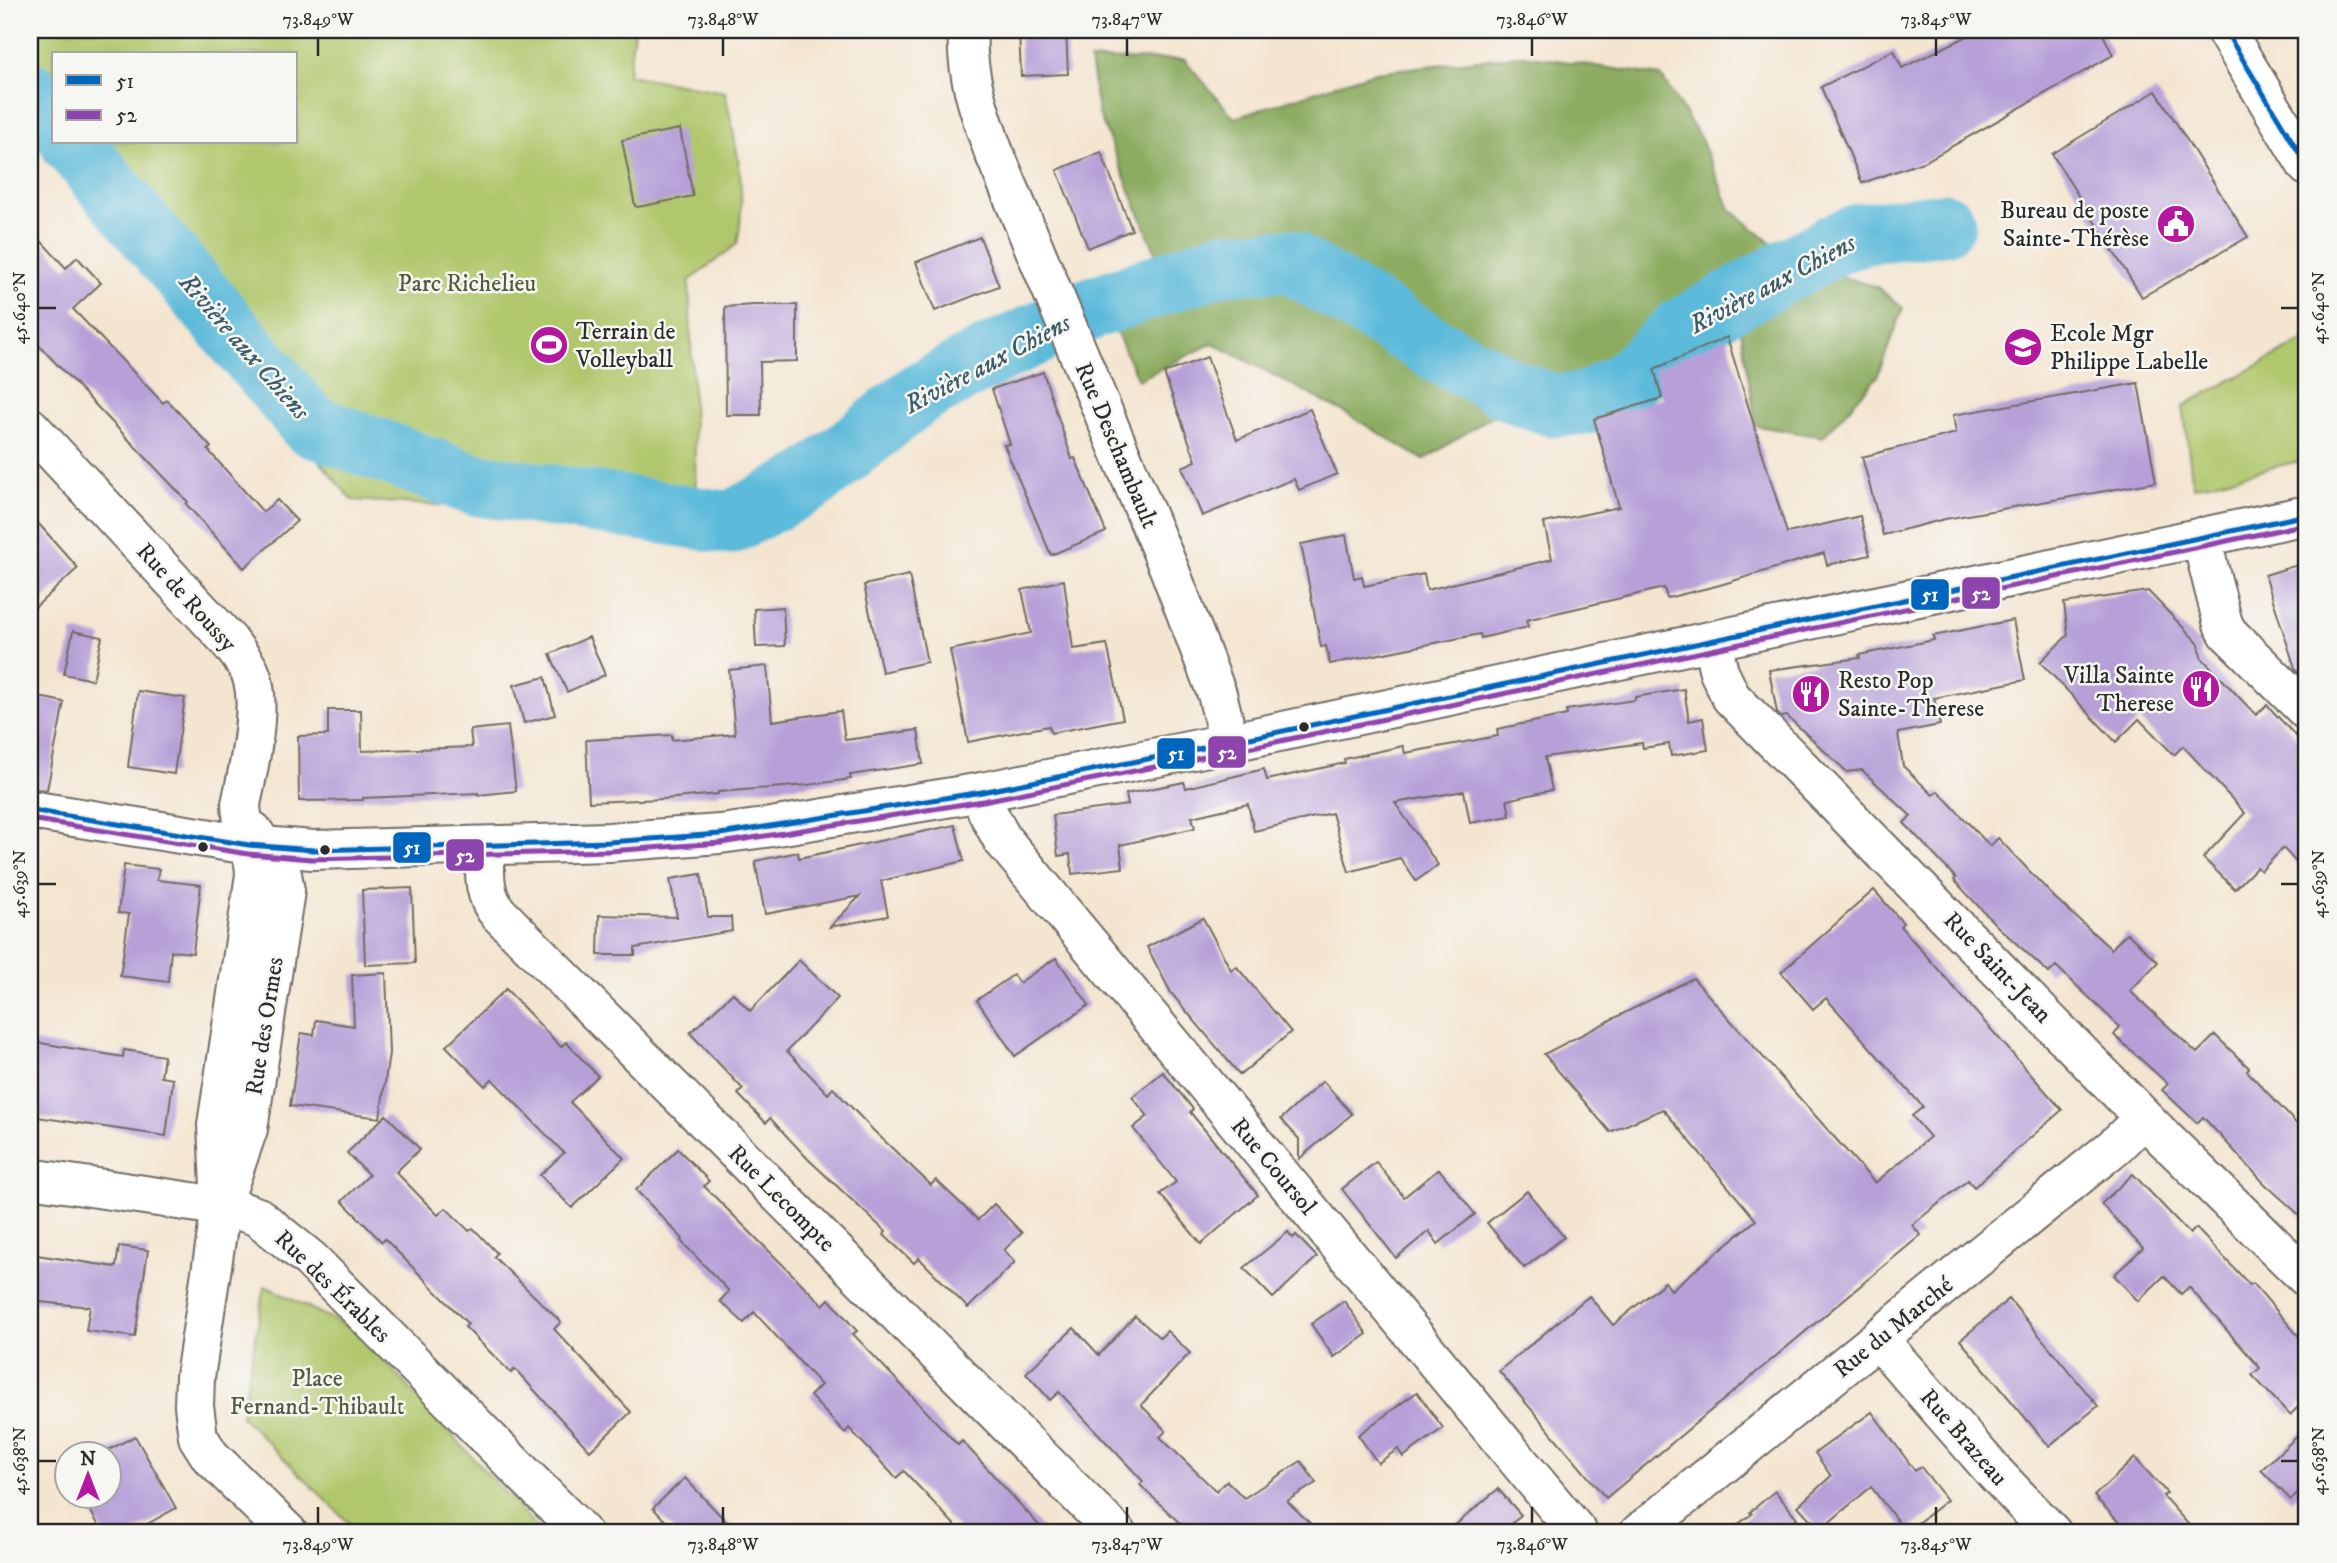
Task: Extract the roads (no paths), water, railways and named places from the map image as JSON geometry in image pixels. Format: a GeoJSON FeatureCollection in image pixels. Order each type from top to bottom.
{"type":"FeatureCollection","features":[{"type":"Feature","properties":{"kind":"street","name":"Rue Deschambault"},"geometry":{"type":"LineString","coordinates":[[968,30],[971,78],[978,109],[993,150],[1177,591],[1217,694],[1229,742]]}},
{"type":"Feature","properties":{"kind":"street"},"geometry":{"type":"LineString","coordinates":[[2225,30],[2307,166]]}},
{"type":"Feature","properties":{"kind":"street","name":"Rue de Roussy"},"geometry":{"type":"LineString","coordinates":[[30,427],[228,640],[250,673],[256,697],[255,715],[241,817],[257,846]]}},
{"type":"Feature","properties":{"kind":"street"},"geometry":{"type":"LineString","coordinates":[[30,810],[257,846],[313,850],[609,842],[720,834],[823,820],[982,792],[1712,642],[2307,514]]}},
{"type":"Feature","properties":{"kind":"street"},"geometry":{"type":"LineString","coordinates":[[2201,537],[2223,624],[2228,634],[2307,711]]}},
{"type":"Feature","properties":{"kind":"street","name":"Rue Saint-Jean"},"geometry":{"type":"LineString","coordinates":[[1712,642],[1721,678],[1731,697],[2144,1118],[2307,1278]]}},
{"type":"Feature","properties":{"kind":"street","name":"Rue Coursol"},"geometry":{"type":"LineString","coordinates":[[982,792],[987,811],[1002,839],[1578,1533]]}},
{"type":"Feature","properties":{"kind":"street","name":"Rue des Ormes"},"geometry":{"type":"LineString","coordinates":[[257,846],[255,875],[216,1125],[221,1207],[195,1377],[194,1424],[198,1437],[210,1456],[288,1533]]}},
{"type":"Feature","properties":{"kind":"street","name":"Rue Lecompte"},"geometry":{"type":"LineString","coordinates":[[485,846],[486,888],[492,906],[499,914],[1116,1533]]}},
{"type":"Feature","properties":{"kind":"street","name":"Rue du Marché"},"geometry":{"type":"LineString","coordinates":[[1639,1533],[2114,1147],[2144,1118]]}},
{"type":"Feature","properties":{"kind":"street","name":"Rue des Érables"},"geometry":{"type":"LineString","coordinates":[[30,1178],[221,1207],[258,1217],[310,1258],[582,1533]]}},
{"type":"Feature","properties":{"kind":"street","name":"Rue Brazeau"},"geometry":{"type":"LineString","coordinates":[[1878,1339],[1995,1473],[2052,1533]]}},
{"type":"Feature","properties":{"kind":"waterway","name":"Rivière aux Chiens"},"geometry":{"type":"LineString","coordinates":[[30,93],[52,120]]}},
{"type":"Feature","properties":{"kind":"waterway","name":"Rivière aux Chiens"},"geometry":{"type":"LineString","coordinates":[[73,144],[310,425],[473,484],[730,523],[810,481],[919,394],[987,357],[1092,308],[1220,264],[1288,260],[1444,354],[1513,391],[1555,406],[1587,403],[1627,381],[1683,328],[1833,245],[1861,234],[1944,224]]}},
{"type":"Feature","properties":{"kind":"place","name":"Bureau de poste Sainte-Thérèse"},"geometry":{"type":"Point","coordinates":[2176,224]}},
{"type":"Feature","properties":{"kind":"place","name":"Terrain de Volleyball"},"geometry":{"type":"Point","coordinates":[549,345]}},
{"type":"Feature","properties":{"kind":"place","name":"Ecole Mgr Philippe Labelle"},"geometry":{"type":"Point","coordinates":[2023,347]}},
{"type":"Feature","properties":{"kind":"place","name":"Villa Sainte Therese"},"geometry":{"type":"Point","coordinates":[2201,689]}},
{"type":"Feature","properties":{"kind":"place","name":"Resto Pop Sainte-Therese"},"geometry":{"type":"Point","coordinates":[1811,694]}},
{"type":"Feature","properties":{"kind":"park label","name":"Parc Richelieu"},"geometry":{"type":"Point","coordinates":[467,283]}},
{"type":"Feature","properties":{"kind":"park label","name":"Place Fernand-Thibault"},"geometry":{"type":"Point","coordinates":[317,1392]}}]}
